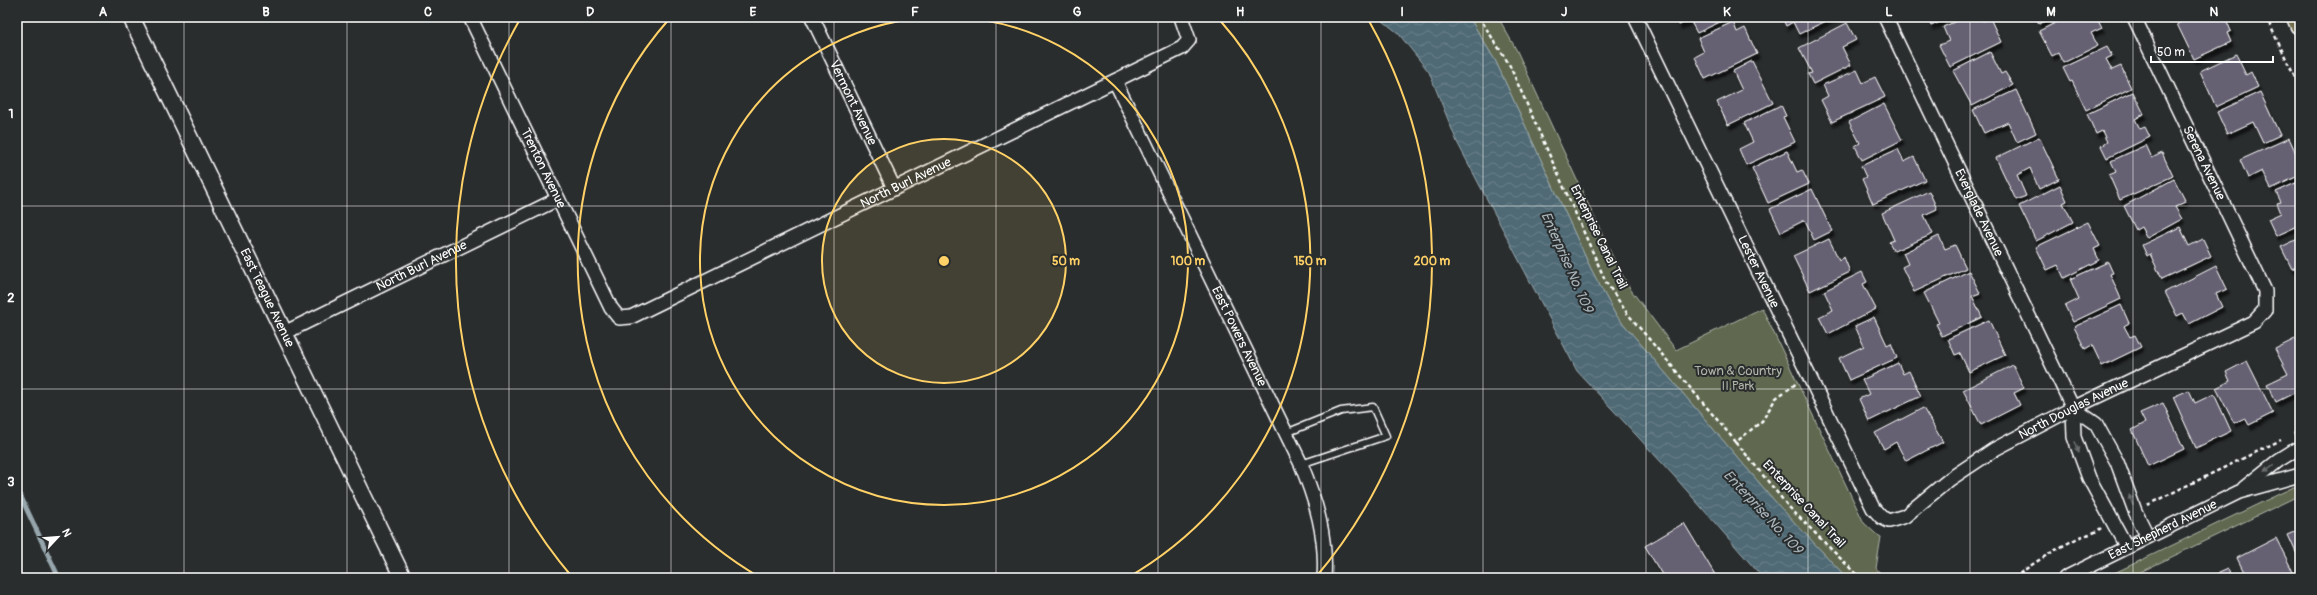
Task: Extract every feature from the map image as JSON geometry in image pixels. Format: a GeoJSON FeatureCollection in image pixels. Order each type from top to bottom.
{"type":"FeatureCollection","features":[{"type":"Feature","properties":{"kind":"main road"},"geometry":{"type":"LineString","coordinates":[[2297,17],[2300,24]]}},
{"type":"Feature","properties":{"kind":"street","name":"East Teague Avenue"},"geometry":{"type":"LineString","coordinates":[[131,17],[404,578]]}},
{"type":"Feature","properties":{"kind":"street","name":"Trenton Avenue"},"geometry":{"type":"LineString","coordinates":[[470,17],[611,308],[619,318]]}},
{"type":"Feature","properties":{"kind":"street","name":"Vermont Avenue"},"geometry":{"type":"LineString","coordinates":[[812,17],[894,188]]}},
{"type":"Feature","properties":{"kind":"street","name":"North Burl Avenue"},"geometry":{"type":"LineString","coordinates":[[619,318],[631,317],[1182,48],[1188,40],[1181,17]]}},
{"type":"Feature","properties":{"kind":"street","name":"Lester Avenue"},"geometry":{"type":"LineString","coordinates":[[1635,17],[1873,508],[1881,517],[1889,521]]}},
{"type":"Feature","properties":{"kind":"street","name":"Everglade Avenue"},"geometry":{"type":"LineString","coordinates":[[1885,17],[2073,408],[2074,437],[2089,478],[2126,546]]}},
{"type":"Feature","properties":{"kind":"street","name":"Serena Avenue"},"geometry":{"type":"LineString","coordinates":[[2134,17],[2265,291],[2266,310]]}},
{"type":"Feature","properties":{"kind":"street","name":"East Powers Avenue"},"geometry":{"type":"LineString","coordinates":[[1115,81],[1301,464],[1313,493],[1322,526],[1325,562],[1324,578]]}},
{"type":"Feature","properties":{"kind":"street","name":"North Burl Avenue"},"geometry":{"type":"LineString","coordinates":[[284,333],[558,199]]}},
{"type":"Feature","properties":{"kind":"street","name":"North Douglas Avenue"},"geometry":{"type":"LineString","coordinates":[[1889,521],[1905,516],[1950,478],[1990,452],[2073,408],[2254,322],[2266,310]]}},
{"type":"Feature","properties":{"kind":"street","name":"Everglade Avenue"},"geometry":{"type":"LineString","coordinates":[[2073,408],[2096,424],[2117,462],[2135,510],[2147,535]]}},
{"type":"Feature","properties":{"kind":"street","name":"East Shepherd Avenue"},"geometry":{"type":"LineString","coordinates":[[2239,492],[2279,460],[2300,447]]}},
{"type":"Feature","properties":{"kind":"street","name":"East Shepherd Avenue"},"geometry":{"type":"LineString","coordinates":[[2065,578],[2147,535],[2239,492],[2300,475]]}},
{"type":"Feature","properties":{"kind":"lane"},"geometry":{"type":"LineString","coordinates":[[1286,433],[1341,412],[1372,407],[1386,436],[1301,464]]}},
{"type":"Feature","properties":{"kind":"path","name":"Enterprise Canal Trail"},"geometry":{"type":"LineString","coordinates":[[1479,17],[1509,64],[1606,282],[1627,313],[1788,506],[1860,578]]}},
{"type":"Feature","properties":{"kind":"path"},"geometry":{"type":"LineString","coordinates":[[2266,17],[2300,88]]}},
{"type":"Feature","properties":{"kind":"path"},"geometry":{"type":"LineString","coordinates":[[1736,442],[1762,421],[1776,398],[1786,390],[1810,376]]}},
{"type":"Feature","properties":{"kind":"path"},"geometry":{"type":"LineString","coordinates":[[2145,506],[2289,436],[2300,428]]}},
{"type":"Feature","properties":{"kind":"path"},"geometry":{"type":"LineString","coordinates":[[2014,578],[2068,543],[2082,536],[2095,534],[2105,525]]}},
{"type":"Feature","properties":{"kind":"green space","name":"Town & Country II Park"},"geometry":{"type":"Polygon","coordinates":[[[1469,17],[1498,17],[1517,51],[1616,264],[1631,290],[1676,350],[1762,308],[1864,523],[1881,537],[1876,568],[1884,578],[1847,578],[1779,506],[1615,314],[1591,269],[1496,62],[1469,17]]]}},
{"type":"Feature","properties":{"kind":"green space"},"geometry":{"type":"Polygon","coordinates":[[[2300,484],[2300,495],[2128,578],[2104,578],[2300,484]]]}},
{"type":"Feature","properties":{"kind":"water","name":"Enterprise No. 109"},"geometry":{"type":"Polygon","coordinates":[[[1378,17],[1469,17],[1496,62],[1591,269],[1615,314],[1779,506],[1847,578],[1763,578],[1674,476],[1577,371],[1457,142],[1429,72],[1398,33],[1378,17]]]}},
{"type":"Feature","properties":{"kind":"building"},"geometry":{"type":"Polygon","coordinates":[[[1675,17],[1730,17],[1697,33],[1690,20],[1679,25],[1675,17]]]}},
{"type":"Feature","properties":{"kind":"building"},"geometry":{"type":"Polygon","coordinates":[[[1782,17],[1834,17],[1799,34],[1793,22],[1786,26],[1782,17]]]}},
{"type":"Feature","properties":{"kind":"building"},"geometry":{"type":"Polygon","coordinates":[[[1927,17],[1951,17],[1931,26],[1927,17]]]}},
{"type":"Feature","properties":{"kind":"building"},"geometry":{"type":"Polygon","coordinates":[[[1965,17],[1981,17],[1983,21],[1990,18],[2001,42],[1950,67],[1939,45],[1949,41],[1943,27],[1965,17]]]}},
{"type":"Feature","properties":{"kind":"building"},"geometry":{"type":"Polygon","coordinates":[[[2036,17],[2055,17],[2039,24],[2036,17]]]}},
{"type":"Feature","properties":{"kind":"building"},"geometry":{"type":"Polygon","coordinates":[[[2067,17],[2096,17],[2102,28],[2091,33],[2098,46],[2063,63],[2058,53],[2052,56],[2039,31],[2067,17]]]}},
{"type":"Feature","properties":{"kind":"building"},"geometry":{"type":"Polygon","coordinates":[[[2192,17],[2225,17],[2231,31],[2227,33],[2231,42],[2194,59],[2177,24],[2192,17]]]}},
{"type":"Feature","properties":{"kind":"building"},"geometry":{"type":"Polygon","coordinates":[[[1733,22],[1737,32],[1745,28],[1757,54],[1705,79],[1695,57],[1704,52],[1698,38],[1733,22]]]}},
{"type":"Feature","properties":{"kind":"building"},"geometry":{"type":"Polygon","coordinates":[[[1847,23],[1856,40],[1842,47],[1851,65],[1813,84],[1808,74],[1812,73],[1799,48],[1847,23]]]}},
{"type":"Feature","properties":{"kind":"building"},"geometry":{"type":"Polygon","coordinates":[[[2107,47],[2112,56],[2106,59],[2112,70],[2121,66],[2131,88],[2086,110],[2072,81],[2070,82],[2063,68],[2107,47]]]}},
{"type":"Feature","properties":{"kind":"building"},"geometry":{"type":"Polygon","coordinates":[[[1990,52],[2001,74],[2005,72],[2013,85],[1972,106],[1953,71],[1990,52]]]}},
{"type":"Feature","properties":{"kind":"building"},"geometry":{"type":"Polygon","coordinates":[[[2236,54],[2246,75],[2251,72],[2258,87],[2216,107],[2200,71],[2236,54]]]}},
{"type":"Feature","properties":{"kind":"building"},"geometry":{"type":"Polygon","coordinates":[[[1752,61],[1773,103],[1728,125],[1717,102],[1742,90],[1733,71],[1752,61]]]}},
{"type":"Feature","properties":{"kind":"building"},"geometry":{"type":"Polygon","coordinates":[[[1857,70],[1863,83],[1875,77],[1885,97],[1832,122],[1821,100],[1828,96],[1823,85],[1857,70]]]}},
{"type":"Feature","properties":{"kind":"building"},"geometry":{"type":"Polygon","coordinates":[[[2016,90],[2036,133],[2017,142],[2008,122],[1984,133],[1973,110],[2016,90]]]}},
{"type":"Feature","properties":{"kind":"building"},"geometry":{"type":"Polygon","coordinates":[[[2133,92],[2144,114],[2135,119],[2140,129],[2145,127],[2150,137],[2107,158],[2101,146],[2107,142],[2102,131],[2096,134],[2087,114],[2133,92]]]}},
{"type":"Feature","properties":{"kind":"building"},"geometry":{"type":"Polygon","coordinates":[[[2260,92],[2280,135],[2263,143],[2253,122],[2227,134],[2217,112],[2260,92]]]}},
{"type":"Feature","properties":{"kind":"building"},"geometry":{"type":"Polygon","coordinates":[[[1884,104],[1902,140],[1862,160],[1855,146],[1860,143],[1849,122],[1884,104]]]}},
{"type":"Feature","properties":{"kind":"building"},"geometry":{"type":"Polygon","coordinates":[[[1781,105],[1786,116],[1783,117],[1795,142],[1746,165],[1739,149],[1753,142],[1744,123],[1781,105]]]}},
{"type":"Feature","properties":{"kind":"building"},"geometry":{"type":"Polygon","coordinates":[[[2039,137],[2059,179],[2039,189],[2030,168],[2017,175],[2026,196],[2016,200],[1996,158],[2039,137]]]}},
{"type":"Feature","properties":{"kind":"building"},"geometry":{"type":"Polygon","coordinates":[[[2289,138],[2300,162],[2300,175],[2271,189],[2262,171],[2248,178],[2240,160],[2289,138]]]}},
{"type":"Feature","properties":{"kind":"building"},"geometry":{"type":"Polygon","coordinates":[[[2146,145],[2152,158],[2162,153],[2173,176],[2120,200],[2109,175],[2116,172],[2111,161],[2146,145]]]}},
{"type":"Feature","properties":{"kind":"building"},"geometry":{"type":"Polygon","coordinates":[[[1898,149],[1904,162],[1914,157],[1925,180],[1873,204],[1862,179],[1866,177],[1861,166],[1898,149]]]}},
{"type":"Feature","properties":{"kind":"building"},"geometry":{"type":"Polygon","coordinates":[[[1787,151],[1797,172],[1802,170],[1809,184],[1768,203],[1752,168],[1787,151]]]}},
{"type":"Feature","properties":{"kind":"building"},"geometry":{"type":"Polygon","coordinates":[[[2174,179],[2186,202],[2175,207],[2182,219],[2147,238],[2141,227],[2136,230],[2124,206],[2174,179]]]}},
{"type":"Feature","properties":{"kind":"building"},"geometry":{"type":"Polygon","coordinates":[[[2300,181],[2300,225],[2276,236],[2268,219],[2281,213],[2277,203],[2281,202],[2276,192],[2300,181]]]}},
{"type":"Feature","properties":{"kind":"building"},"geometry":{"type":"Polygon","coordinates":[[[2060,185],[2067,201],[2063,203],[2073,222],[2036,241],[2019,206],[2060,185]]]}},
{"type":"Feature","properties":{"kind":"building"},"geometry":{"type":"Polygon","coordinates":[[[1812,189],[1832,231],[1814,240],[1805,220],[1781,232],[1770,209],[1812,189]]]}},
{"type":"Feature","properties":{"kind":"building"},"geometry":{"type":"Polygon","coordinates":[[[1929,191],[1937,209],[1924,215],[1933,234],[1894,251],[1889,242],[1894,240],[1882,213],[1929,191]]]}},
{"type":"Feature","properties":{"kind":"building"},"geometry":{"type":"Polygon","coordinates":[[[2088,222],[2100,246],[2094,249],[2099,260],[2064,278],[2058,265],[2047,270],[2036,247],[2088,222]]]}},
{"type":"Feature","properties":{"kind":"building"},"geometry":{"type":"Polygon","coordinates":[[[2180,227],[2189,246],[2203,239],[2211,256],[2162,279],[2150,254],[2147,256],[2142,245],[2180,227]]]}},
{"type":"Feature","properties":{"kind":"building"},"geometry":{"type":"Polygon","coordinates":[[[1939,236],[1945,249],[1955,245],[1966,268],[1914,292],[1902,267],[1908,264],[1903,253],[1939,236]]]}},
{"type":"Feature","properties":{"kind":"building"},"geometry":{"type":"Polygon","coordinates":[[[2300,238],[2300,265],[2292,269],[2281,247],[2300,238]]]}},
{"type":"Feature","properties":{"kind":"building"},"geometry":{"type":"Polygon","coordinates":[[[1829,239],[1839,260],[1844,257],[1850,272],[1810,291],[1793,256],[1829,239]]]}},
{"type":"Feature","properties":{"kind":"building"},"geometry":{"type":"Polygon","coordinates":[[[2108,262],[2113,273],[2110,274],[2121,299],[2073,322],[2065,306],[2079,299],[2070,279],[2108,262]]]}},
{"type":"Feature","properties":{"kind":"building"},"geometry":{"type":"Polygon","coordinates":[[[2216,266],[2227,289],[2216,294],[2222,307],[2189,324],[2183,313],[2177,316],[2165,292],[2216,266]]]}},
{"type":"Feature","properties":{"kind":"building"},"geometry":{"type":"Polygon","coordinates":[[[1969,271],[1980,293],[1972,296],[1982,317],[1942,336],[1936,324],[1939,323],[1924,293],[1969,271]]]}},
{"type":"Feature","properties":{"kind":"building"},"geometry":{"type":"Polygon","coordinates":[[[1862,272],[1867,282],[1863,284],[1876,309],[1828,334],[1819,317],[1833,310],[1824,291],[1862,272]]]}},
{"type":"Feature","properties":{"kind":"building"},"geometry":{"type":"Polygon","coordinates":[[[2121,305],[2129,323],[2124,326],[2130,337],[2135,335],[2141,347],[2102,366],[2092,345],[2085,349],[2074,327],[2121,305]]]}},
{"type":"Feature","properties":{"kind":"building"},"geometry":{"type":"Polygon","coordinates":[[[1874,317],[1887,345],[1891,343],[1897,358],[1849,380],[1839,358],[1864,346],[1855,326],[1874,317]]]}},
{"type":"Feature","properties":{"kind":"building"},"geometry":{"type":"Polygon","coordinates":[[[1989,320],[2005,355],[1969,372],[1960,353],[1955,355],[1948,339],[1989,320]]]}},
{"type":"Feature","properties":{"kind":"building"},"geometry":{"type":"Polygon","coordinates":[[[2297,338],[2300,343],[2300,390],[2276,402],[2267,384],[2288,374],[2275,349],[2297,338]]]}},
{"type":"Feature","properties":{"kind":"building"},"geometry":{"type":"Polygon","coordinates":[[[2247,361],[2273,413],[2249,425],[2245,418],[2234,423],[2216,388],[2230,381],[2226,372],[2247,361]]]}},
{"type":"Feature","properties":{"kind":"building"},"geometry":{"type":"Polygon","coordinates":[[[1898,363],[1903,374],[1909,371],[1921,396],[1869,421],[1859,399],[1869,394],[1862,380],[1898,363]]]}},
{"type":"Feature","properties":{"kind":"building"},"geometry":{"type":"Polygon","coordinates":[[[2013,365],[2024,388],[2014,393],[2020,405],[1981,425],[1963,390],[2013,365]]]}},
{"type":"Feature","properties":{"kind":"building"},"geometry":{"type":"Polygon","coordinates":[[[2189,390],[2195,403],[2214,394],[2231,431],[2196,448],[2173,397],[2189,390]]]}},
{"type":"Feature","properties":{"kind":"building"},"geometry":{"type":"Polygon","coordinates":[[[2163,403],[2184,449],[2148,466],[2132,430],[2145,423],[2140,413],[2163,403]]]}},
{"type":"Feature","properties":{"kind":"building"},"geometry":{"type":"Polygon","coordinates":[[[1923,408],[1943,442],[1906,461],[1896,442],[1884,449],[1875,433],[1923,408]]]}},
{"type":"Feature","properties":{"kind":"building"},"geometry":{"type":"Polygon","coordinates":[[[1684,523],[1717,578],[1664,578],[1645,546],[1684,523]]]}},
{"type":"Feature","properties":{"kind":"building"},"geometry":{"type":"Polygon","coordinates":[[[2300,530],[2300,561],[2288,535],[2300,530]]]}},
{"type":"Feature","properties":{"kind":"building"},"geometry":{"type":"Polygon","coordinates":[[[2276,538],[2296,578],[2247,578],[2237,558],[2276,538]]]}},
{"type":"Feature","properties":{"kind":"building"},"geometry":{"type":"Polygon","coordinates":[[[2228,569],[2233,578],[2208,578],[2228,569]]]}},
{"type":"Feature","properties":{"kind":"waterway"},"geometry":{"type":"LineString","coordinates":[[17,494],[20,495],[59,578]]}}]}
